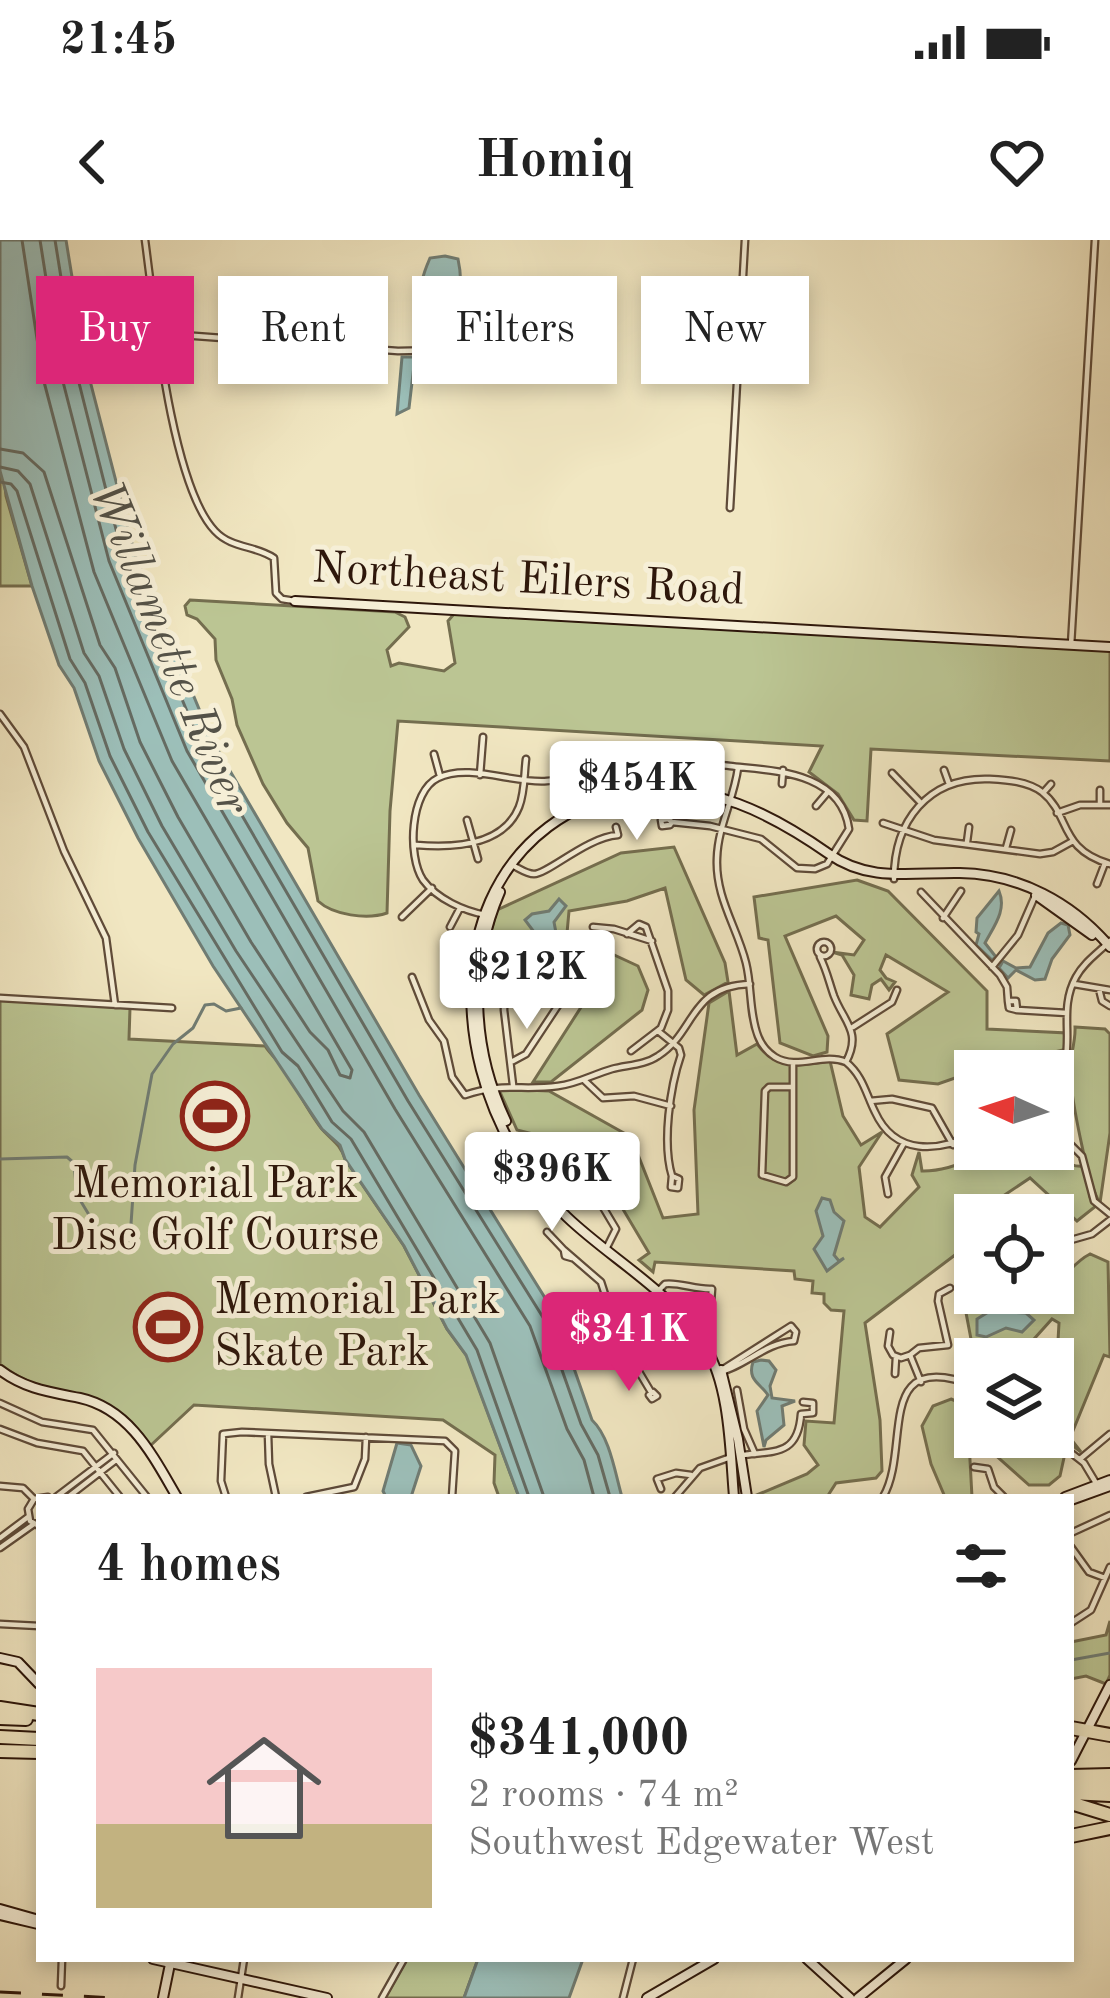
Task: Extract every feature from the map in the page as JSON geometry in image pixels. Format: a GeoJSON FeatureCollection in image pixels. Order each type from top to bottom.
{"type":"FeatureCollection","features":[{"type":"Feature","properties":{"kind":"highway"},"geometry":{"type":"LineString","coordinates":[[0,1708],[36,1716]]}},
{"type":"Feature","properties":{"kind":"highway"},"geometry":{"type":"LineString","coordinates":[[0,1718],[36,1717]]}},
{"type":"Feature","properties":{"kind":"highway"},"geometry":{"type":"LineString","coordinates":[[1074,1728],[1110,1736]]}},
{"type":"Feature","properties":{"kind":"highway"},"geometry":{"type":"LineString","coordinates":[[0,1737],[36,1739]]}},
{"type":"Feature","properties":{"kind":"highway"},"geometry":{"type":"LineString","coordinates":[[0,1751],[36,1752]]}},
{"type":"Feature","properties":{"kind":"highway"},"geometry":{"type":"LineString","coordinates":[[1074,1783],[1110,1775]]}},
{"type":"Feature","properties":{"kind":"highway"},"geometry":{"type":"LineString","coordinates":[[1074,1784],[1110,1786]]}},
{"type":"Feature","properties":{"kind":"highway"},"geometry":{"type":"LineString","coordinates":[[1074,1785],[1110,1795]]}},
{"type":"Feature","properties":{"kind":"highway"},"geometry":{"type":"LineString","coordinates":[[1074,1805],[1108,1824]]}},
{"type":"Feature","properties":{"kind":"highway"},"geometry":{"type":"LineString","coordinates":[[1074,1835],[1108,1824]]}},
{"type":"Feature","properties":{"kind":"street","name":"Northeast Eilers Road"},"geometry":{"type":"LineString","coordinates":[[145,240],[149,276]]}},
{"type":"Feature","properties":{"kind":"street"},"geometry":{"type":"LineString","coordinates":[[743,276],[745,240]]}},
{"type":"Feature","properties":{"kind":"street"},"geometry":{"type":"LineString","coordinates":[[1071,645],[1095,240]]}},
{"type":"Feature","properties":{"kind":"street"},"geometry":{"type":"LineString","coordinates":[[194,336],[412,351]]}},
{"type":"Feature","properties":{"kind":"street","name":"Northeast Eilers Road"},"geometry":{"type":"LineString","coordinates":[[166,384],[206,518],[227,542],[274,558],[276,593],[282,599],[1110,646]]}},
{"type":"Feature","properties":{"kind":"street"},"geometry":{"type":"LineString","coordinates":[[730,508],[736,384]]}},
{"type":"Feature","properties":{"kind":"street"},"geometry":{"type":"LineString","coordinates":[[0,714],[27,753],[64,851],[105,936],[115,1005]]}},
{"type":"Feature","properties":{"kind":"street"},"geometry":{"type":"LineString","coordinates":[[480,776],[483,737]]}},
{"type":"Feature","properties":{"kind":"street"},"geometry":{"type":"LineString","coordinates":[[434,754],[440,776]]}},
{"type":"Feature","properties":{"kind":"street"},"geometry":{"type":"LineString","coordinates":[[567,756],[574,776]]}},
{"type":"Feature","properties":{"kind":"street"},"geometry":{"type":"LineString","coordinates":[[416,845],[473,843],[510,822],[520,807],[526,758]]}},
{"type":"Feature","properties":{"kind":"street"},"geometry":{"type":"LineString","coordinates":[[487,915],[460,908],[432,888],[417,864],[419,800],[440,776],[524,781],[653,760],[783,770],[804,776],[827,793],[841,806],[849,825],[848,835],[831,859],[820,868],[797,868],[769,842],[672,822]]}},
{"type":"Feature","properties":{"kind":"street"},"geometry":{"type":"LineString","coordinates":[[738,767],[717,852],[718,885],[746,962],[760,1040],[775,1057],[793,1063],[827,1057],[847,1062],[859,1074],[870,1101],[882,1125],[904,1143],[930,1149],[953,1145],[932,1108],[892,1099],[870,1101]]}},
{"type":"Feature","properties":{"kind":"street"},"geometry":{"type":"LineString","coordinates":[[782,784],[783,770]]}},
{"type":"Feature","properties":{"kind":"street"},"geometry":{"type":"LineString","coordinates":[[944,770],[949,784]]}},
{"type":"Feature","properties":{"kind":"street"},"geometry":{"type":"LineString","coordinates":[[892,773],[920,802]]}},
{"type":"Feature","properties":{"kind":"street"},"geometry":{"type":"LineString","coordinates":[[894,877],[902,830],[920,802],[949,784],[1004,780],[1043,793],[1073,842],[1107,863],[1096,884]]}},
{"type":"Feature","properties":{"kind":"street"},"geometry":{"type":"LineString","coordinates":[[1043,793],[1052,784]]}},
{"type":"Feature","properties":{"kind":"street"},"geometry":{"type":"LineString","coordinates":[[1100,790],[1100,804]]}},
{"type":"Feature","properties":{"kind":"street"},"geometry":{"type":"LineString","coordinates":[[817,806],[827,793]]}},
{"type":"Feature","properties":{"kind":"street"},"geometry":{"type":"LineString","coordinates":[[747,1494],[742,1455],[720,1371],[695,1328],[571,1216],[525,1162],[488,1087],[476,973],[487,915],[513,865],[566,819],[611,801],[681,794],[729,802],[866,877],[972,877],[1037,892],[1108,947],[1084,965],[1073,984],[1067,1013],[1070,1050]]}},
{"type":"Feature","properties":{"kind":"street"},"geometry":{"type":"LineString","coordinates":[[1056,813],[1075,806],[1110,805]]}},
{"type":"Feature","properties":{"kind":"street"},"geometry":{"type":"LineString","coordinates":[[466,820],[478,859]]}},
{"type":"Feature","properties":{"kind":"street"},"geometry":{"type":"LineString","coordinates":[[883,823],[934,840],[1045,854],[1073,842]]}},
{"type":"Feature","properties":{"kind":"street"},"geometry":{"type":"LineString","coordinates":[[968,842],[969,827]]}},
{"type":"Feature","properties":{"kind":"street"},"geometry":{"type":"LineString","coordinates":[[1006,848],[1011,830]]}},
{"type":"Feature","properties":{"kind":"street"},"geometry":{"type":"LineString","coordinates":[[513,865],[539,873],[606,836]]}},
{"type":"Feature","properties":{"kind":"street"},"geometry":{"type":"LineString","coordinates":[[402,917],[432,888]]}},
{"type":"Feature","properties":{"kind":"street"},"geometry":{"type":"LineString","coordinates":[[943,918],[961,890]]}},
{"type":"Feature","properties":{"kind":"street"},"geometry":{"type":"LineString","coordinates":[[921,892],[1006,984],[1008,1001],[1016,1001],[1018,1010],[1067,1013]]}},
{"type":"Feature","properties":{"kind":"street"},"geometry":{"type":"LineString","coordinates":[[992,967],[1013,944],[1037,892]]}},
{"type":"Feature","properties":{"kind":"street"},"geometry":{"type":"LineString","coordinates":[[451,927],[460,908]]}},
{"type":"Feature","properties":{"kind":"street"},"geometry":{"type":"LineString","coordinates":[[627,934],[635,925],[643,925],[669,998],[667,1016],[658,1031],[631,1051]]}},
{"type":"Feature","properties":{"kind":"street"},"geometry":{"type":"LineString","coordinates":[[592,927],[652,941]]}},
{"type":"Feature","properties":{"kind":"street"},"geometry":{"type":"LineString","coordinates":[[820,957],[853,1028],[847,1062]]}},
{"type":"Feature","properties":{"kind":"street"},"geometry":{"type":"LineString","coordinates":[[476,973],[567,988],[528,1051],[512,1061]]}},
{"type":"Feature","properties":{"kind":"street"},"geometry":{"type":"LineString","coordinates":[[505,975],[513,1085]]}},
{"type":"Feature","properties":{"kind":"street"},"geometry":{"type":"LineString","coordinates":[[412,977],[429,1020],[445,1041],[449,1069],[465,1095],[488,1087],[557,1086],[649,1061],[672,1044],[691,1014],[710,996],[733,985],[750,984]]}},
{"type":"Feature","properties":{"kind":"street"},"geometry":{"type":"LineString","coordinates":[[1073,984],[1110,990]]}},
{"type":"Feature","properties":{"kind":"street"},"geometry":{"type":"LineString","coordinates":[[1099,988],[1100,998],[1110,1006]]}},
{"type":"Feature","properties":{"kind":"street"},"geometry":{"type":"LineString","coordinates":[[853,1028],[892,1003],[897,990]]}},
{"type":"Feature","properties":{"kind":"street"},"geometry":{"type":"LineString","coordinates":[[0,998],[172,1008]]}},
{"type":"Feature","properties":{"kind":"street"},"geometry":{"type":"LineString","coordinates":[[658,1031],[681,1055],[670,1094],[667,1156],[672,1176]]}},
{"type":"Feature","properties":{"kind":"street"},"geometry":{"type":"LineString","coordinates":[[791,1087],[767,1087],[765,1091],[762,1175],[786,1182],[793,1178],[793,1063]]}},
{"type":"Feature","properties":{"kind":"street"},"geometry":{"type":"LineString","coordinates":[[584,1079],[603,1098],[630,1096],[671,1106]]}},
{"type":"Feature","properties":{"kind":"street"},"geometry":{"type":"LineString","coordinates":[[660,1101],[670,1094]]}},
{"type":"Feature","properties":{"kind":"street"},"geometry":{"type":"LineString","coordinates":[[888,1194],[885,1177],[904,1143]]}},
{"type":"Feature","properties":{"kind":"street"},"geometry":{"type":"LineString","coordinates":[[1074,1148],[1082,1156],[1094,1201],[1110,1217],[1092,1234],[1074,1239]]}},
{"type":"Feature","properties":{"kind":"street"},"geometry":{"type":"LineString","coordinates":[[525,1162],[542,1155],[580,1167],[579,1173],[616,1229],[608,1248]]}},
{"type":"Feature","properties":{"kind":"street"},"geometry":{"type":"LineString","coordinates":[[547,1232],[602,1282],[613,1317],[626,1324]]}},
{"type":"Feature","properties":{"kind":"street"},"geometry":{"type":"LineString","coordinates":[[651,1392],[623,1345],[626,1324],[668,1283],[712,1289],[710,1315],[695,1328]]}},
{"type":"Feature","properties":{"kind":"street"},"geometry":{"type":"LineString","coordinates":[[896,1358],[919,1348],[948,1345],[938,1297],[950,1288]]}},
{"type":"Feature","properties":{"kind":"street"},"geometry":{"type":"LineString","coordinates":[[787,1328],[795,1328],[794,1341],[772,1344],[720,1371],[787,1328]]}},
{"type":"Feature","properties":{"kind":"street"},"geometry":{"type":"LineString","coordinates":[[890,1332],[895,1374]]}},
{"type":"Feature","properties":{"kind":"street"},"geometry":{"type":"LineString","coordinates":[[910,1355],[921,1382]]}},
{"type":"Feature","properties":{"kind":"street"},"geometry":{"type":"LineString","coordinates":[[0,1370],[34,1389],[86,1400],[114,1413],[140,1437],[175,1494]]}},
{"type":"Feature","properties":{"kind":"street"},"geometry":{"type":"LineString","coordinates":[[720,1371],[734,1494]]}},
{"type":"Feature","properties":{"kind":"street"},"geometry":{"type":"LineString","coordinates":[[884,1494],[896,1465],[899,1407],[910,1389],[921,1382],[954,1379]]}},
{"type":"Feature","properties":{"kind":"street"},"geometry":{"type":"LineString","coordinates":[[737,1390],[744,1429],[755,1454]]}},
{"type":"Feature","properties":{"kind":"street"},"geometry":{"type":"LineString","coordinates":[[677,1494],[691,1475],[711,1462],[780,1451],[798,1437],[801,1414],[813,1413],[814,1403],[803,1402]]}},
{"type":"Feature","properties":{"kind":"street"},"geometry":{"type":"LineString","coordinates":[[0,1403],[42,1422],[90,1429],[145,1494]]}},
{"type":"Feature","properties":{"kind":"street"},"geometry":{"type":"LineString","coordinates":[[0,1429],[37,1443],[81,1450],[118,1494]]}},
{"type":"Feature","properties":{"kind":"street"},"geometry":{"type":"LineString","coordinates":[[225,1494],[221,1480],[223,1434],[450,1443],[456,1453],[452,1494]]}},
{"type":"Feature","properties":{"kind":"street"},"geometry":{"type":"LineString","coordinates":[[268,1434],[268,1464],[275,1494]]}},
{"type":"Feature","properties":{"kind":"street"},"geometry":{"type":"LineString","coordinates":[[1080,1459],[1110,1434]]}},
{"type":"Feature","properties":{"kind":"street"},"geometry":{"type":"LineString","coordinates":[[320,1494],[354,1487],[364,1461],[366,1437]]}},
{"type":"Feature","properties":{"kind":"street"},"geometry":{"type":"LineString","coordinates":[[1074,1454],[1097,1486]]}},
{"type":"Feature","properties":{"kind":"street"},"geometry":{"type":"LineString","coordinates":[[71,1494],[116,1456]]}},
{"type":"Feature","properties":{"kind":"street"},"geometry":{"type":"LineString","coordinates":[[974,1467],[988,1469],[1001,1494]]}},
{"type":"Feature","properties":{"kind":"street"},"geometry":{"type":"LineString","coordinates":[[57,1494],[99,1469]]}},
{"type":"Feature","properties":{"kind":"street"},"geometry":{"type":"LineString","coordinates":[[661,1489],[657,1479],[676,1473],[691,1475]]}},
{"type":"Feature","properties":{"kind":"street"},"geometry":{"type":"LineString","coordinates":[[1074,1496],[1110,1483]]}},
{"type":"Feature","properties":{"kind":"street"},"geometry":{"type":"LineString","coordinates":[[0,1486],[23,1488],[34,1499],[28,1509],[34,1522]]}},
{"type":"Feature","properties":{"kind":"street"},"geometry":{"type":"LineString","coordinates":[[1074,1532],[1110,1515]]}},
{"type":"Feature","properties":{"kind":"street"},"geometry":{"type":"LineString","coordinates":[[0,1538],[34,1522]]}},
{"type":"Feature","properties":{"kind":"street"},"geometry":{"type":"LineString","coordinates":[[0,1548],[34,1522]]}},
{"type":"Feature","properties":{"kind":"street"},"geometry":{"type":"LineString","coordinates":[[1074,1551],[1089,1572],[1105,1578]]}},
{"type":"Feature","properties":{"kind":"street"},"geometry":{"type":"LineString","coordinates":[[1074,1620],[1091,1610],[1110,1567]]}},
{"type":"Feature","properties":{"kind":"street"},"geometry":{"type":"LineString","coordinates":[[0,1624],[36,1626]]}},
{"type":"Feature","properties":{"kind":"street"},"geometry":{"type":"LineString","coordinates":[[0,1658],[20,1664],[36,1681]]}},
{"type":"Feature","properties":{"kind":"street"},"geometry":{"type":"LineString","coordinates":[[1074,1755],[1110,1685]]}},
{"type":"Feature","properties":{"kind":"street"},"geometry":{"type":"LineString","coordinates":[[0,1912],[36,1921]]}},
{"type":"Feature","properties":{"kind":"street"},"geometry":{"type":"LineString","coordinates":[[61,1986],[62,1962]]}},
{"type":"Feature","properties":{"kind":"street"},"geometry":{"type":"LineString","coordinates":[[163,1998],[171,1962]]}},
{"type":"Feature","properties":{"kind":"street"},"geometry":{"type":"LineString","coordinates":[[175,1962],[327,1998]]}},
{"type":"Feature","properties":{"kind":"street"},"geometry":{"type":"LineString","coordinates":[[238,1998],[244,1962]]}},
{"type":"Feature","properties":{"kind":"street"},"geometry":{"type":"LineString","coordinates":[[382,1998],[402,1962]]}},
{"type":"Feature","properties":{"kind":"street"},"geometry":{"type":"LineString","coordinates":[[622,1998],[632,1962]]}},
{"type":"Feature","properties":{"kind":"street"},"geometry":{"type":"LineString","coordinates":[[646,1998],[709,1962]]}},
{"type":"Feature","properties":{"kind":"street"},"geometry":{"type":"LineString","coordinates":[[811,1962],[854,1998],[902,1962]]}},
{"type":"Feature","properties":{"kind":"green space"},"geometry":{"type":"Polygon","coordinates":[[[0,436],[6,496],[32,586],[0,586],[0,436]]]}},
{"type":"Feature","properties":{"kind":"green space"},"geometry":{"type":"Polygon","coordinates":[[[190,600],[395,612],[405,617],[409,627],[387,650],[391,666],[399,663],[444,671],[455,663],[448,621],[454,614],[1110,650],[1110,761],[871,749],[867,821],[854,820],[838,794],[809,772],[822,746],[398,721],[387,913],[351,915],[318,901],[308,848],[263,784],[237,725],[216,660],[215,639],[187,615],[185,606],[190,600]]]}},
{"type":"Feature","properties":{"kind":"green space"},"geometry":{"type":"Polygon","coordinates":[[[674,847],[725,963],[728,982],[704,995],[686,980],[665,888],[627,901],[569,911],[567,933],[638,966],[648,990],[642,1010],[551,1082],[533,1082],[594,987],[596,968],[487,945],[497,910],[621,853],[674,847]]]}},
{"type":"Feature","properties":{"kind":"green space"},"geometry":{"type":"Polygon","coordinates":[[[857,880],[888,891],[987,991],[987,1029],[1067,1033],[1067,1049],[954,1050],[954,1078],[938,1084],[899,1080],[887,1034],[948,992],[886,955],[880,970],[895,982],[889,990],[881,979],[872,985],[869,999],[851,995],[854,975],[842,955],[832,952],[854,955],[864,940],[836,916],[785,936],[828,1036],[827,1052],[813,1056],[780,1043],[768,940],[759,938],[754,897],[857,880]]]}},
{"type":"Feature","properties":{"kind":"green space"},"geometry":{"type":"Polygon","coordinates":[[[729,991],[737,1055],[757,1044],[781,1063],[830,1061],[843,1116],[861,1145],[882,1132],[859,1167],[865,1217],[880,1227],[919,1187],[912,1175],[919,1152],[922,1171],[954,1165],[954,1170],[1074,1170],[1074,1165],[1085,1166],[1096,1206],[1077,1221],[1074,1194],[1047,1194],[1030,1178],[1006,1194],[954,1194],[954,1256],[865,1323],[880,1420],[882,1471],[876,1478],[836,1483],[829,1494],[759,1494],[818,1465],[804,1445],[806,1421],[834,1423],[844,1311],[831,1310],[824,1303],[824,1294],[812,1293],[813,1281],[795,1279],[794,1271],[655,1262],[653,1272],[639,1260],[649,1253],[605,1179],[616,1155],[517,1130],[500,1092],[549,1091],[631,1137],[663,1218],[698,1214],[694,1110],[709,1003],[729,991]]]}},
{"type":"Feature","properties":{"kind":"green space"},"geometry":{"type":"Polygon","coordinates":[[[0,1000],[130,1008],[129,1039],[265,1046],[287,1073],[404,1246],[447,1329],[467,1356],[518,1494],[498,1494],[495,1455],[443,1420],[194,1405],[150,1446],[117,1411],[40,1386],[0,1364],[0,1000]]]}},
{"type":"Feature","properties":{"kind":"green space"},"geometry":{"type":"Polygon","coordinates":[[[1075,1027],[1105,1029],[1110,1034],[1110,1133],[1100,1203],[1085,1160],[1074,1103],[1075,1027]]]}},
{"type":"Feature","properties":{"kind":"green space"},"geometry":{"type":"Polygon","coordinates":[[[1090,1254],[1108,1262],[1110,1357],[1104,1355],[1074,1428],[1074,1338],[1058,1338],[1059,1323],[1052,1319],[1035,1338],[971,1338],[966,1314],[1074,1314],[1074,1266],[1090,1254]]]}},
{"type":"Feature","properties":{"kind":"green space"},"geometry":{"type":"Polygon","coordinates":[[[954,1400],[954,1458],[970,1458],[972,1494],[944,1494],[922,1426],[933,1406],[954,1400]]]}},
{"type":"Feature","properties":{"kind":"green space"},"geometry":{"type":"Polygon","coordinates":[[[999,1458],[1064,1458],[1060,1476],[1049,1485],[1029,1485],[999,1458]]]}},
{"type":"Feature","properties":{"kind":"green space"},"geometry":{"type":"Polygon","coordinates":[[[1110,1621],[1106,1684],[1086,1676],[1074,1678],[1074,1641],[1106,1635],[1110,1621]]]}},
{"type":"Feature","properties":{"kind":"green space"},"geometry":{"type":"Polygon","coordinates":[[[405,1962],[477,1962],[464,1998],[385,1998],[405,1962]]]}},
{"type":"Feature","properties":{"kind":"water","name":"Willamette River"},"geometry":{"type":"Polygon","coordinates":[[[0,240],[66,240],[72,276],[36,276],[36,384],[91,384],[135,555],[212,740],[419,1095],[555,1314],[592,1420],[608,1446],[621,1494],[518,1494],[466,1355],[447,1329],[404,1246],[340,1145],[322,1129],[213,966],[138,838],[99,761],[32,586],[0,471],[0,240]]]}},
{"type":"Feature","properties":{"kind":"water"},"geometry":{"type":"Polygon","coordinates":[[[430,258],[458,259],[460,276],[423,276],[430,258]]]}},
{"type":"Feature","properties":{"kind":"water"},"geometry":{"type":"Polygon","coordinates":[[[402,357],[412,357],[409,408],[397,414],[402,357]]]}},
{"type":"Feature","properties":{"kind":"water"},"geometry":{"type":"Polygon","coordinates":[[[999,891],[1000,911],[985,943],[996,957],[992,960],[976,945],[977,918],[999,891]]]}},
{"type":"Feature","properties":{"kind":"water"},"geometry":{"type":"Polygon","coordinates":[[[559,899],[566,906],[554,922],[557,938],[552,943],[540,940],[525,920],[549,911],[559,899]]]}},
{"type":"Feature","properties":{"kind":"water"},"geometry":{"type":"Polygon","coordinates":[[[1061,923],[1068,925],[1070,935],[1052,959],[1045,979],[1035,980],[1016,970],[1008,978],[999,968],[1003,961],[1016,968],[1030,967],[1048,933],[1061,923]]]}},
{"type":"Feature","properties":{"kind":"water"},"geometry":{"type":"Polygon","coordinates":[[[822,1198],[830,1200],[844,1221],[834,1255],[839,1261],[844,1258],[827,1271],[814,1249],[823,1236],[816,1211],[822,1198]]]}},
{"type":"Feature","properties":{"kind":"water"},"geometry":{"type":"Polygon","coordinates":[[[985,1314],[1027,1314],[1034,1320],[1022,1332],[1006,1328],[986,1337],[977,1335],[977,1319],[985,1314]]]}},
{"type":"Feature","properties":{"kind":"water"},"geometry":{"type":"Polygon","coordinates":[[[769,1361],[776,1370],[770,1386],[772,1398],[795,1401],[782,1406],[784,1425],[764,1447],[757,1411],[768,1395],[752,1373],[753,1362],[769,1361]]]}},
{"type":"Feature","properties":{"kind":"water"},"geometry":{"type":"Polygon","coordinates":[[[397,1443],[411,1445],[421,1466],[412,1494],[383,1491],[397,1443]]]}},
{"type":"Feature","properties":{"kind":"water"},"geometry":{"type":"Polygon","coordinates":[[[477,1962],[582,1962],[569,1998],[464,1998],[477,1962]]]}},
{"type":"Feature","properties":{"kind":"waterway"},"geometry":{"type":"LineString","coordinates":[[0,1159],[67,1157],[74,1163],[77,1195],[97,1228],[123,1244],[130,1239],[135,1165],[152,1074],[173,1044],[193,1028],[205,1005],[226,1011],[241,1008]]}},
{"type":"Feature","properties":{"kind":"waterway"},"geometry":{"type":"LineString","coordinates":[[1074,1659],[1110,1653]]}},
{"type":"Feature","properties":{"kind":"railway"},"geometry":{"type":"LineString","coordinates":[[0,1992],[117,1998]]}},
{"type":"Feature","properties":{"kind":"place","name":"Memorial Park Disc Golf Course"},"geometry":{"type":"Point","coordinates":[215,1116]}},
{"type":"Feature","properties":{"kind":"place","name":"Memorial Park Skate Park"},"geometry":{"type":"Point","coordinates":[168,1327]}}]}
